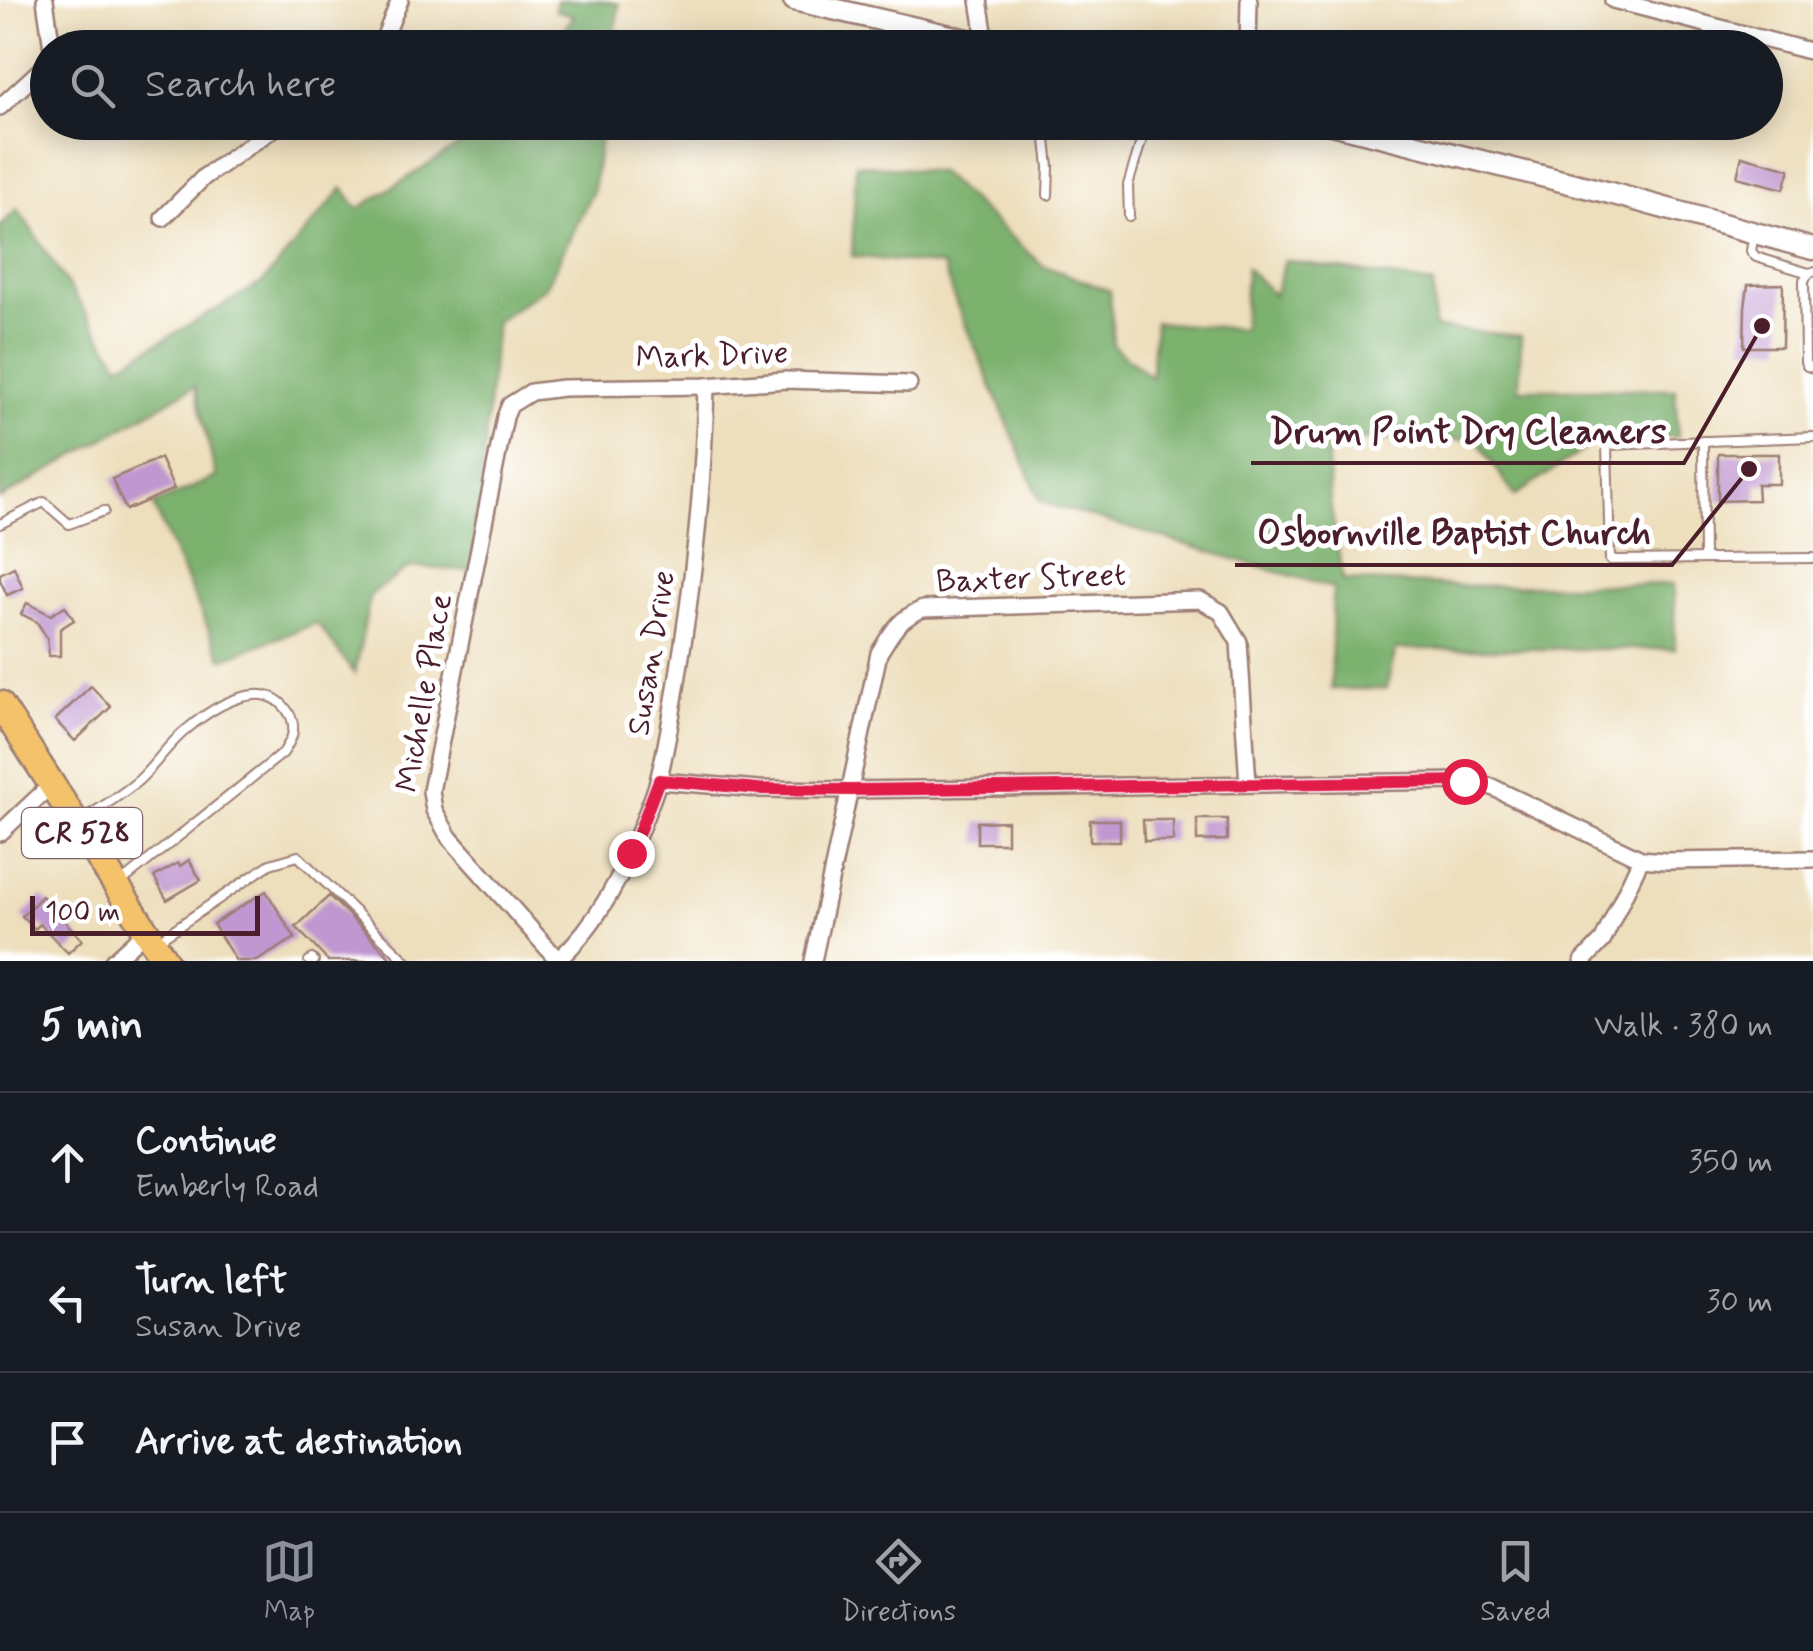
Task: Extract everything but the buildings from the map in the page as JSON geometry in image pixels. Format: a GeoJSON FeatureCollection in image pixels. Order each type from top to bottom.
{"type":"FeatureCollection","features":[{"type":"Feature","properties":{"kind":"main road","name":"CR 528"},"geometry":{"type":"LineString","coordinates":[[0,704],[155,945]]}},
{"type":"Feature","properties":{"kind":"street"},"geometry":{"type":"LineString","coordinates":[[45,0],[49,30]]}},
{"type":"Feature","properties":{"kind":"street"},"geometry":{"type":"LineString","coordinates":[[388,30],[400,0]]}},
{"type":"Feature","properties":{"kind":"street"},"geometry":{"type":"LineString","coordinates":[[794,0],[924,30]]}},
{"type":"Feature","properties":{"kind":"street"},"geometry":{"type":"LineString","coordinates":[[979,0],[989,30]]}},
{"type":"Feature","properties":{"kind":"street"},"geometry":{"type":"LineString","coordinates":[[1248,0],[1248,30]]}},
{"type":"Feature","properties":{"kind":"street"},"geometry":{"type":"LineString","coordinates":[[1613,0],[1728,30]]}},
{"type":"Feature","properties":{"kind":"street"},"geometry":{"type":"LineString","coordinates":[[1783,44],[1813,52]]}},
{"type":"Feature","properties":{"kind":"street"},"geometry":{"type":"LineString","coordinates":[[0,106],[30,79]]}},
{"type":"Feature","properties":{"kind":"street"},"geometry":{"type":"LineString","coordinates":[[162,218],[204,176],[257,140]]}},
{"type":"Feature","properties":{"kind":"street"},"geometry":{"type":"LineString","coordinates":[[1398,140],[1610,192],[1813,249]]}},
{"type":"Feature","properties":{"kind":"street","name":"Mark Drive"},"geometry":{"type":"LineString","coordinates":[[520,400],[530,392],[564,388],[706,386],[786,380],[909,384]]}},
{"type":"Feature","properties":{"kind":"street","name":"Susan Drive"},"geometry":{"type":"LineString","coordinates":[[558,961],[597,916],[631,853],[659,780],[695,566],[706,386]]}},
{"type":"Feature","properties":{"kind":"street","name":"Michelle Place"},"geometry":{"type":"LineString","coordinates":[[520,400],[510,406],[505,416],[431,791],[434,810],[449,837],[558,961]]}},
{"type":"Feature","properties":{"kind":"street","name":"Baxter Street"},"geometry":{"type":"LineString","coordinates":[[813,961],[879,652],[908,615],[932,608],[1200,600],[1220,612],[1239,642],[1248,784]]}},
{"type":"Feature","properties":{"kind":"street"},"geometry":{"type":"LineString","coordinates":[[659,780],[759,789],[850,790],[1464,781],[1492,787],[1642,859],[1813,859]]}},
{"type":"Feature","properties":{"kind":"street"},"geometry":{"type":"LineString","coordinates":[[0,833],[52,785]]}},
{"type":"Feature","properties":{"kind":"street"},"geometry":{"type":"LineString","coordinates":[[1583,961],[1602,940],[1642,859]]}},
{"type":"Feature","properties":{"kind":"street"},"geometry":{"type":"LineString","coordinates":[[113,961],[155,945]]}},
{"type":"Feature","properties":{"kind":"lane"},"geometry":{"type":"LineString","coordinates":[[1046,140],[1048,195]]}},
{"type":"Feature","properties":{"kind":"lane"},"geometry":{"type":"LineString","coordinates":[[1129,216],[1128,185],[1139,140]]}},
{"type":"Feature","properties":{"kind":"lane"},"geometry":{"type":"LineString","coordinates":[[1754,233],[1751,252],[1756,257],[1811,273],[1804,280],[1804,356],[1807,366],[1813,368]]}},
{"type":"Feature","properties":{"kind":"lane"},"geometry":{"type":"LineString","coordinates":[[1813,437],[1607,445],[1610,560],[1813,558]]}},
{"type":"Feature","properties":{"kind":"lane"},"geometry":{"type":"LineString","coordinates":[[1703,441],[1704,559]]}},
{"type":"Feature","properties":{"kind":"lane"},"geometry":{"type":"LineString","coordinates":[[0,524],[44,502],[69,524],[104,511]]}},
{"type":"Feature","properties":{"kind":"lane"},"geometry":{"type":"LineString","coordinates":[[77,824],[139,780],[184,730],[223,703],[254,694],[271,696],[290,715],[294,724],[292,739],[283,753],[116,885]]}},
{"type":"Feature","properties":{"kind":"lane"},"geometry":{"type":"LineString","coordinates":[[155,945],[270,864],[298,856],[406,961]]}},
{"type":"Feature","properties":{"kind":"green space"},"geometry":{"type":"Polygon","coordinates":[[[557,0],[619,4],[615,30],[564,30],[574,15],[555,10],[557,0]]]}},
{"type":"Feature","properties":{"kind":"green space"},"geometry":{"type":"Polygon","coordinates":[[[467,140],[600,140],[593,191],[546,286],[496,322],[473,571],[410,567],[370,595],[355,674],[317,623],[222,659],[153,505],[216,477],[195,386],[0,499],[0,226],[18,209],[120,365],[263,282],[343,188],[358,209],[467,140]]]}},
{"type":"Feature","properties":{"kind":"green space"},"geometry":{"type":"Polygon","coordinates":[[[856,164],[939,172],[1042,265],[1110,291],[1113,346],[1151,377],[1155,322],[1243,329],[1246,268],[1274,295],[1285,260],[1433,284],[1434,328],[1521,336],[1519,389],[1675,389],[1678,436],[1598,440],[1515,496],[1476,439],[1327,440],[1330,502],[1343,580],[1464,586],[1674,584],[1675,649],[1396,649],[1386,689],[1331,689],[1333,588],[1041,502],[943,266],[852,256],[856,164]]]}},
{"type":"Feature","properties":{"kind":"place","name":"Drum Point Dry Cleaners"},"geometry":{"type":"Point","coordinates":[1762,326]}},
{"type":"Feature","properties":{"kind":"place","name":"Osbornville Baptist Church"},"geometry":{"type":"Point","coordinates":[1749,469]}},
{"type":"Feature","properties":{"kind":"route"},"geometry":{"type":"LineString","coordinates":[[631,853],[659,780],[759,789],[850,790],[1464,781]]}}]}
